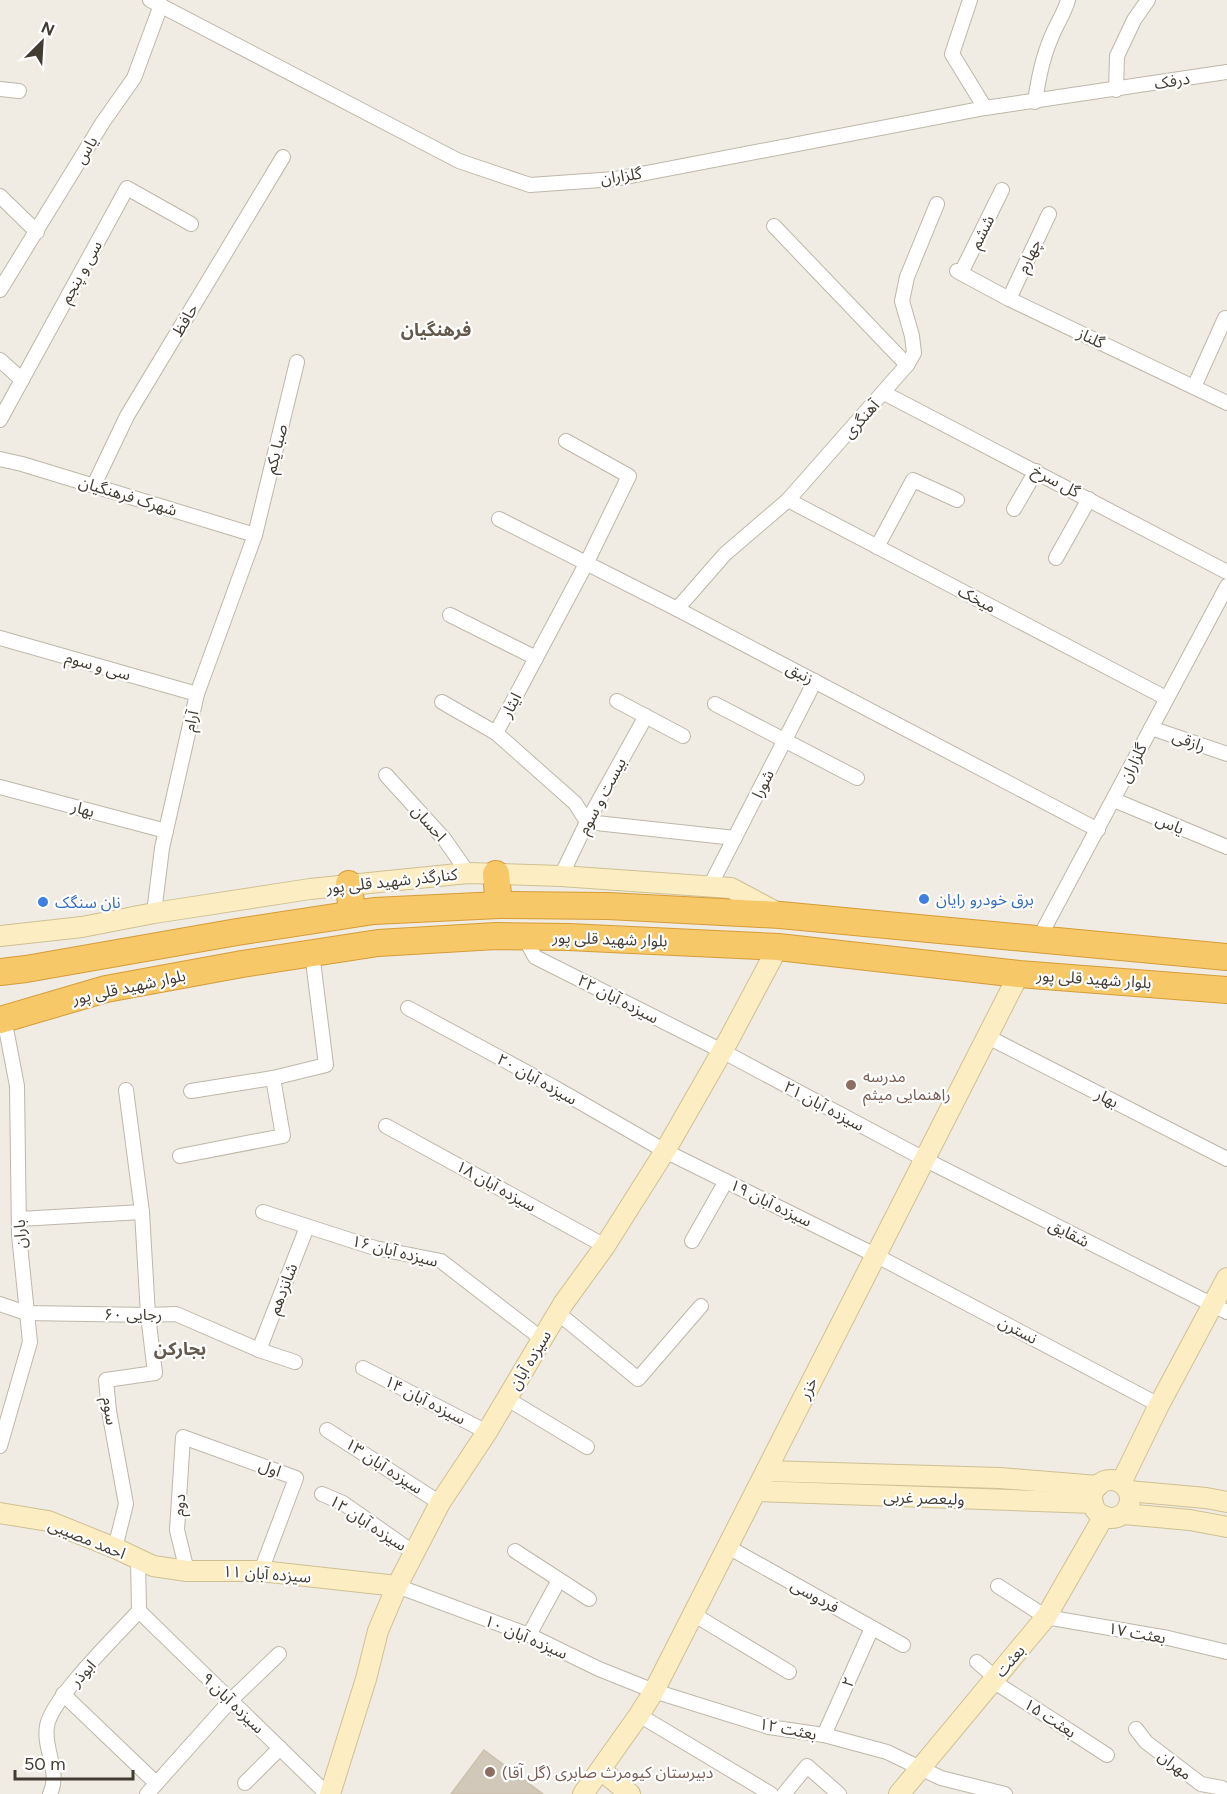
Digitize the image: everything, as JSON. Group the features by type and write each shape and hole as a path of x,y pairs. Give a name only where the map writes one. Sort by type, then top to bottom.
{"highway":[{"path":"496,874 499,904"},
{"path":"348,884 352,914"},
{"name":"بلوار شهید قلی پور","path":"0,972 79,961 352,914 499,904 608,906 780,915 1227,957"},
{"name":"بلوار شهید قلی پور","path":"1,1019 106,988 312,953 378,943 496,936 568,936 778,947 1019,974 1227,990"}],"street":[{"path":"970,0 952,54 985,108"},
{"path":"1035,102 1039,72 1051,36 1066,9 1068,0"},
{"path":"1116,90 1117,56 1134,20 1148,0"},
{"name":"گلزاران","path":"156,3 459,161 530,185 615,179 985,108 1116,90"},
{"name":"یاس","path":"0,290 103,122 134,78 156,3"},
{"name":"درفک","path":"1116,90 1227,72"},
{"path":"0,89 19,91"},
{"name":"حافظ","path":"94,485 127,416 283,157"},
{"name":"سی و پنجم","path":"0,420 127,188 191,224"},
{"name":"ششم","path":"959,272 1002,190"},
{"path":"0,196 37,232"},
{"path":"774,226 907,365 914,353 912,336 902,301 907,277 937,204"},
{"name":"چهارم","path":"1009,298 1049,214"},
{"name":"گلناز","path":"959,272 1227,403"},
{"path":"1194,387 1225,318"},
{"path":"0,360 22,380"},
{"name":"صبا یکم","path":"255,535 297,362"},
{"name":"آهنگری","path":"677,609 725,554 788,500 907,365"},
{"name":"گل سرخ","path":"884,393 1227,572"},
{"name":"ایثار","path":"566,441 629,476 586,564 496,733 575,803 587,822"},
{"name":"شهرک فرهنگیان","path":"0,459 94,485 255,535"},
{"path":"1014,509 1036,471"},
{"path":"877,547 913,480 957,501"},
{"path":"1056,558 1089,499"},
{"name":"میخک","path":"788,500 1166,698"},
{"name":"زنبق","path":"500,519 677,609 1098,830"},
{"name":"آرام","path":"154,913 162,848 197,694 255,535"},
{"name":"گلزاران","path":"1038,940 1166,698 1222,604 1227,586"},
{"path":"450,615 536,658"},
{"name":"سی و سوم","path":"0,638 197,694"},
{"name":"شورا","path":"710,886 815,681"},
{"path":"617,701 683,736"},
{"path":"442,702 496,733"},
{"path":"715,704 857,778"},
{"name":"بیست و سوم","path":"561,876 587,822 646,716"},
{"name":"رازقی","path":"1151,728 1227,754"},
{"name":"احسان","path":"386,776 445,840 468,873"},
{"name":"بهار","path":"0,787 166,831"},
{"name":"یاس","path":"1114,800 1227,847"},
{"path":"587,822 735,838"},
{"name":"کنارگذر شهید قلی پور","path":"0,936 82,927 154,913 348,884 468,873 561,876 731,888 780,915"},
{"name":"سیزده آبان ۲۲","path":"524,937 535,957 722,1051"},
{"name":"سیزده آبان","path":"329,1794 366,1678 378,1631 397,1586 440,1503 487,1432 558,1313 605,1246 665,1151 778,947"},
{"path":"191,1091 273,1078 326,1065 312,953"},
{"name":"خزر","path":"583,1794 654,1690 1019,974"},
{"name":"سیزده آبان ۲۰","path":"408,1008 552,1086 665,1151"},
{"name":"باران","path":"0,1446 6,1404 30,1342 19,1219 16,1086 1,1019"},
{"name":"بهار","path":"988,1036 1227,1159"},
{"name":"سیزده آبان ۲۱","path":"722,1051 926,1160"},
{"path":"180,1156 283,1136 273,1078"},
{"path":"126,1090 142,1212 148,1315"},
{"name":"سیزده آبان ۱۸","path":"386,1126 605,1246"},
{"name":"سیزده آبان ۱۹","path":"665,1151 877,1256"},
{"name":"شقایق","path":"926,1160 1220,1309"},
{"path":"692,1241 726,1181"},
{"path":"19,1219 142,1212"},
{"name":"سیزده آبان ۱۶","path":"263,1212 375,1248 441,1261 542,1339"},
{"name":"شانزدهم","path":"259,1350 307,1227"},
{"name":"نسترن","path":"877,1256 1159,1405"},
{"path":"1124,1514 1130,1499 1124,1487 1159,1405 1220,1309 1227,1278"},
{"name":"رجایی ۶۰","path":"0,1304 26,1313 176,1314 259,1350 295,1362"},
{"path":"558,1313 638,1379 701,1306"},
{"name":"سوم","path":"116,1548 126,1504 109,1412 106,1380 155,1373 148,1315"},
{"name":"سیزده آبان ۱۴","path":"363,1368 487,1432"},
{"path":"506,1398 587,1447"},
{"name":"سیزده آبان ۱۳","path":"327,1430 440,1503"},
{"name":"دوم","path":"183,1437 177,1530 187,1571"},
{"name":"اول","path":"183,1437 296,1478 261,1571"},
{"name":"ولیعصر غربی","path":"766,1471 1000,1478 1098,1502"},
{"path":"928,1475 928,1498"},
{"path":"1227,1502 1124,1487 1113,1480 1105,1482 1098,1502 1110,1518 1124,1514 1190,1520 1227,1527"},
{"name":"ولیعصر غربی","path":"756,1491 1098,1502"},
{"name":"سیزده آبان ۱۲","path":"322,1494 343,1503 414,1553"},
{"name":"بعثت","path":"900,1794 1046,1617 1098,1502"},
{"name":"احمد مصیبی","path":"0,1513 48,1521 116,1548 138,1560"},
{"name":"فردوسی","path":"728,1547 903,1645"},
{"path":"516,1551 589,1599"},
{"path":"138,1560 140,1611"},
{"name":"سیزده آبان ۱۱","path":"138,1560 153,1566 187,1571 261,1571 397,1586"},
{"path":"529,1635 559,1580"},
{"name":"سیزده آبان ‍۱۰","path":"397,1586 529,1635 599,1669 654,1690"},
{"path":"998,1586 1046,1617"},
{"name":"ابوذر","path":"50,1794 55,1772 48,1750 47,1725 63,1694 140,1611"},
{"name":"سیزده آبان ۹","path":"140,1611 329,1794"},
{"path":"693,1614 789,1672"},
{"name":"بعثت ۱۷","path":"1046,1617 1168,1638 1227,1652"},
{"name":"۲","path":"824,1735 872,1628"},
{"path":"63,1694 152,1789 231,1700 279,1654"},
{"name":"بعثت ۱۵","path":"977,1662 994,1680 1107,1755"},
{"name":"بعثت ۱۲","path":"654,1690 769,1727 824,1735 887,1752 941,1778 1005,1794"},
{"path":"639,1715 771,1794"},
{"name":"مهران","path":"1136,1729 1146,1742 1201,1784 1222,1792"},
{"path":"245,1782 280,1748"},
{"path":"784,1794 807,1766 839,1794"},
{"path":"601,1770 630,1794"}],"building":[{"name":"دبیرستان کیومرث صابری (گل آقا)","path":"484,1750 543,1794 451,1794"}],"place":[{"name":"برق خودرو رایان","path":"924,899"},
{"name":"نان سنگک","path":"43,902"},
{"name":"مدرسه راهنمایی میثم","path":"851,1085"},
{"name":"دبیرستان کیومرث صابری (گل آقا)","path":"490,1772"}],"district":[{"name":"فرهنگیان","path":"436,330"},
{"name":"بجارکن","path":"180,1349"}]}
